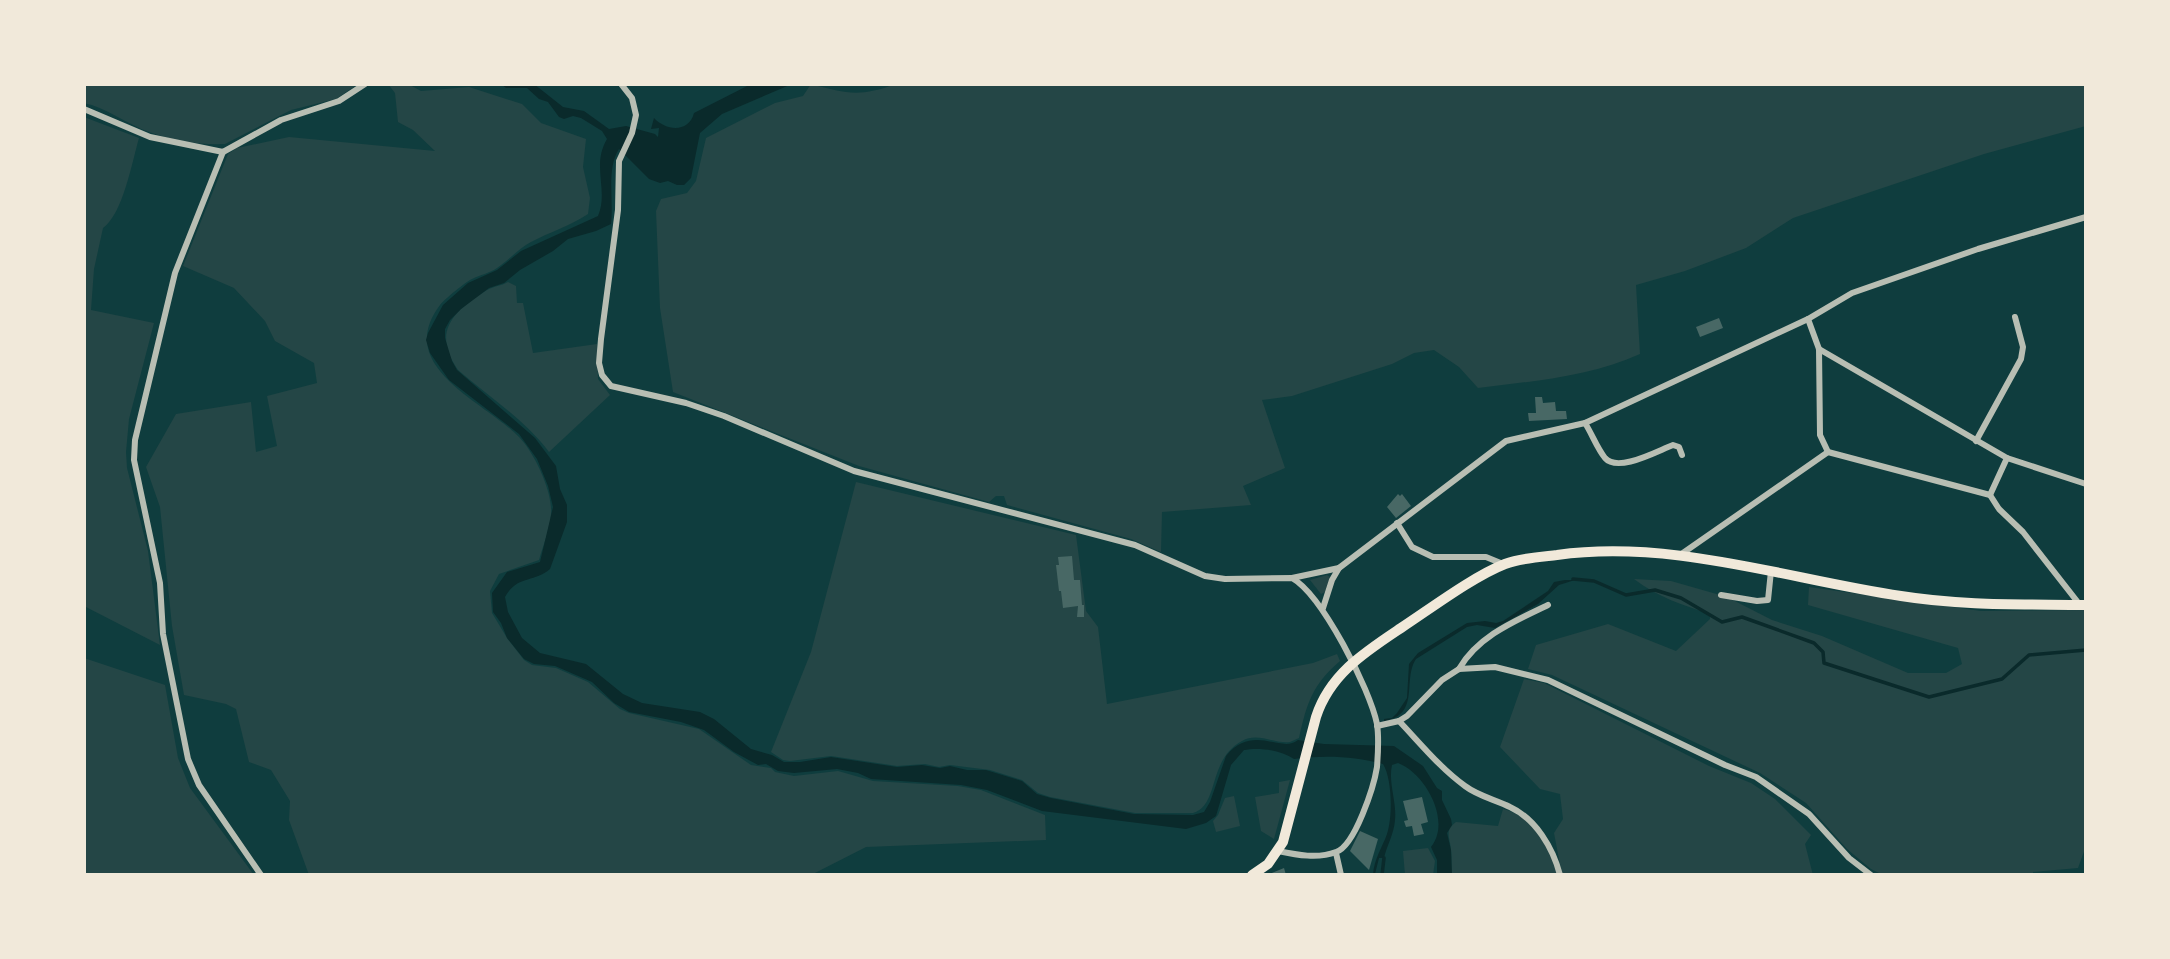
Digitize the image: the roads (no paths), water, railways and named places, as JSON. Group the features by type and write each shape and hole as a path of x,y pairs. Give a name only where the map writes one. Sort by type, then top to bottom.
{"highway":[{"path":"1252,875 1268,864 1287,832 1312,732 1328,690 1353,663 1408,624 1504,565 1532,558 1596,550 1626,550 1680,555 1920,599 1998,605 2083,605"}],"street":[{"path":"261,875 199,785 188,760 163,634 160,583 134,460 135,440 174,273 223,152 281,120 339,101 365,84"},
{"path":"621,84 632,98 636,116 632,133 619,161 618,211 599,363 611,386 686,403 724,416 854,471 1135,545 1205,576 1224,579 1292,578 1339,569"},
{"path":"84,109 150,137 223,152"},
{"path":"1323,608 1332,580 1339,569 1506,441 1586,423 1808,319 1852,293 1978,249 2086,217"},
{"path":"1976,441 2021,359 2022,338 2015,317"},
{"path":"1808,319 1819,349 1820,435 1828,452"},
{"path":"1819,349 2007,458 2086,484"},
{"path":"1586,423 1606,460 1615,465 1674,445 1679,447 1682,455"},
{"path":"1680,555 1828,452 1990,495 2083,605"},
{"path":"1990,495 2007,458"},
{"path":"1397,523 1412,547 1433,557 1486,557 1504,565"},
{"path":"1721,596 1768,600 1771,572"},
{"path":"1278,851 1296,855 1336,853 1344,848 1366,806 1377,768 1377,726 1353,663 1323,608 1311,593 1292,578"},
{"path":"1377,726 1399,721 1407,716 1442,680 1459,669 1469,653 1492,634 1548,605"},
{"path":"1459,669 1495,667 1548,680 1725,765 1756,777 1809,814 1849,858 1871,875"},
{"path":"1399,721 1467,788 1514,808 1534,824 1555,856 1560,875"},
{"path":"1336,853 1341,875"}],"waterway":[{"path":"1573,579 1594,581 1626,595 1655,590 1681,598 1722,622 1742,617 1814,643 1823,652 1824,663 1929,697 2002,679 2029,655 2086,650"},
{"path":"1382,875 1384,858"}]}
